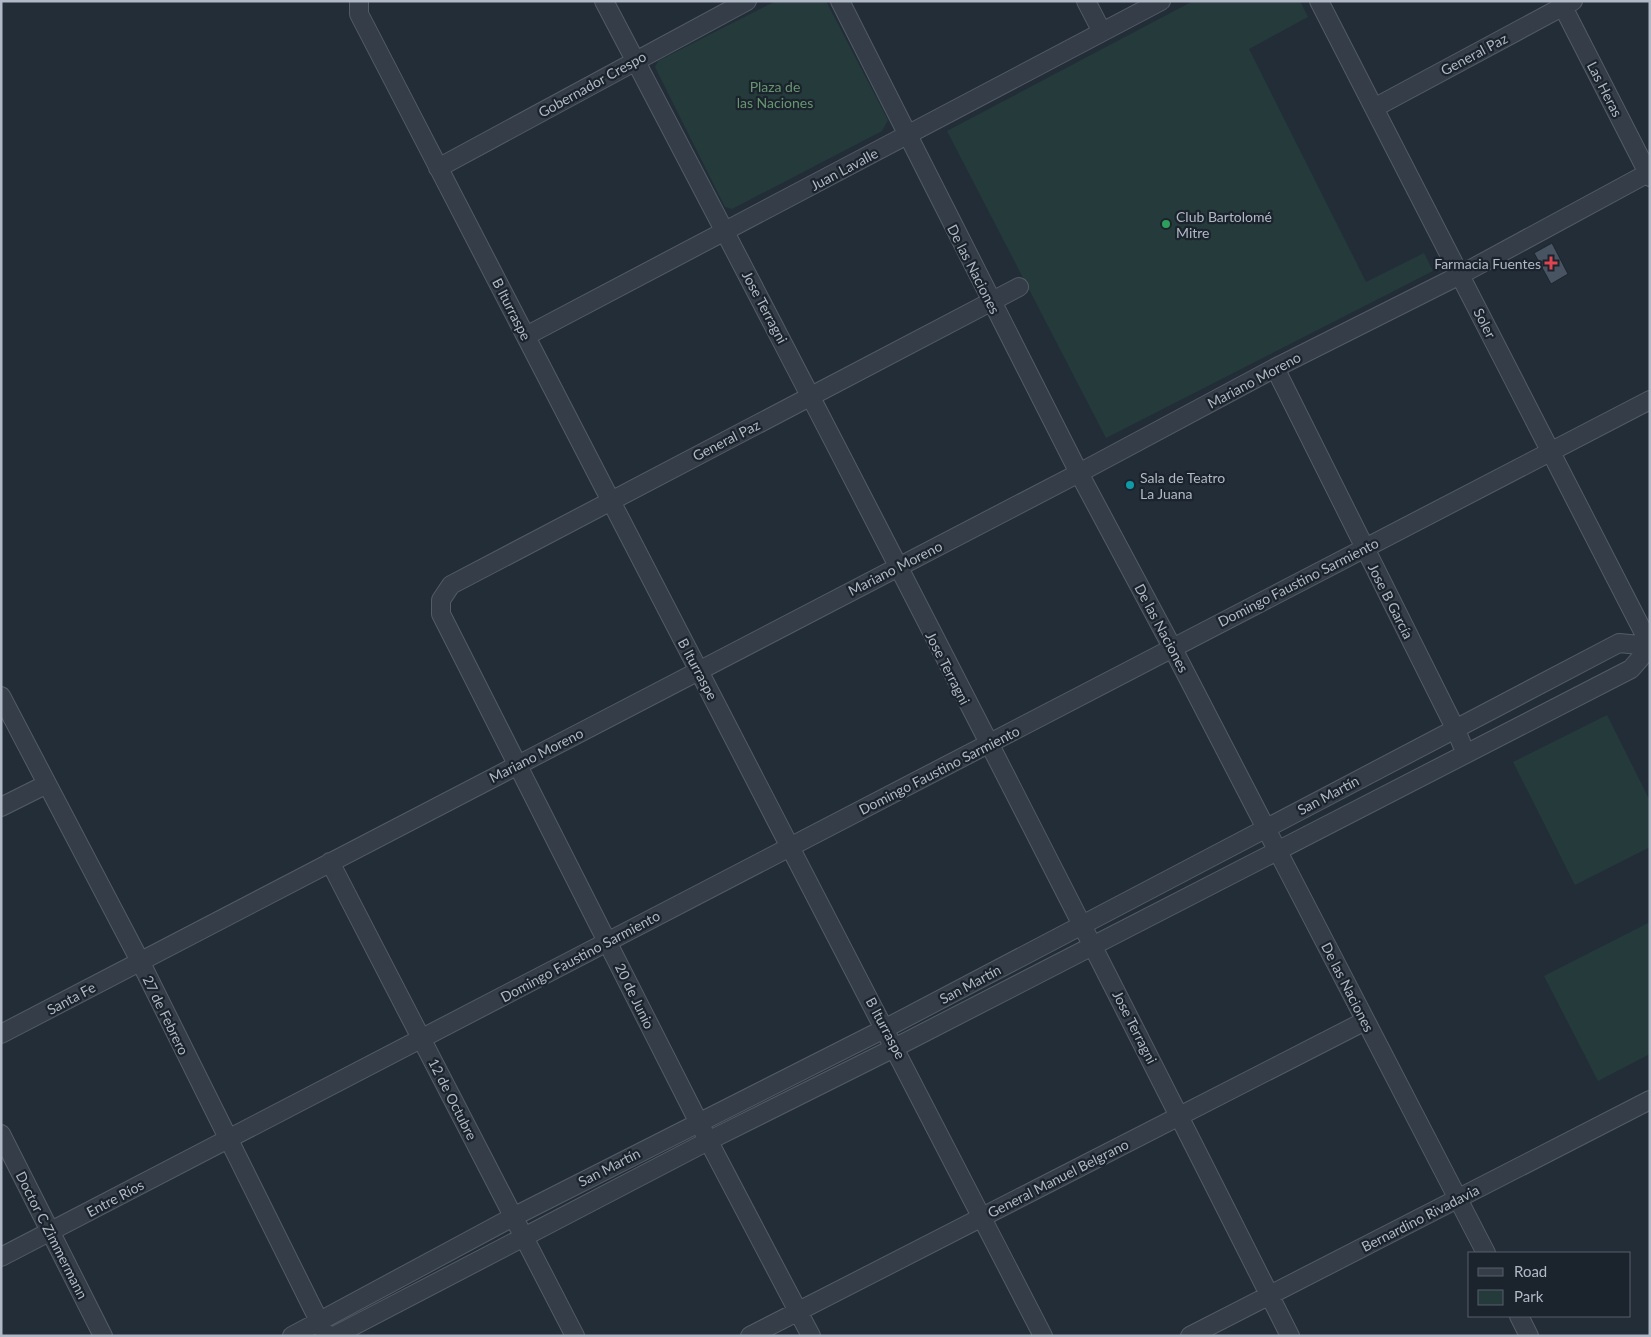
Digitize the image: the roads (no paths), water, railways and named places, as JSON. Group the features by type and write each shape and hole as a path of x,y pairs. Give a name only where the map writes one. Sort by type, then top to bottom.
{"street":[{"name":"B Iturraspe","path":"359,1 359,14 896,1047 1043,1336"},
{"name":"Jose Terragni","path":"604,1 811,396 988,745 1180,1115 1290,1336"},
{"name":"Gobernador Crespo","path":"438,168 747,1"},
{"name":"De las Naciones","path":"840,1 1079,473 1278,851 1485,1252"},
{"path":"1086,1 1102,32"},
{"name":"Juan Lavalle","path":"526,336 1161,1"},
{"name":"Soler","path":"1319,1 1552,451 1650,646"},
{"name":"General Paz","path":"1374,108 1565,3"},
{"name":"Las Heras","path":"1565,3 1649,174"},
{"name":"Mariano Moreno","path":"140,961 1079,473 1275,368 1460,275 1649,174"},
{"name":"General Paz","path":"441,600 451,585 1019,287"},
{"name":"Jose B García","path":"1275,368 1455,728 1466,754"},
{"name":"Domingo Faustino Sarmiento","path":"228,1139 1650,400"},
{"name":"20 de Junio","path":"441,600 441,614 698,1121 811,1336"},
{"name":"San Martín","path":"292,1336 323,1329 512,1217 698,1121 886,1028 1619,643 1650,646"},
{"name":"San Martín","path":"334,1336 708,1140 896,1047 1631,669 1650,646"},
{"name":"27 de Febrero","path":"1,696 140,961 323,1329"},
{"path":"1,807 47,784"},
{"name":"12 de Octubre","path":"330,862 575,1336"},
{"name":"Santa Fe","path":"1,1034 140,961"},
{"name":"General Manuel Belgrano","path":"750,1336 1365,1021"},
{"name":"Bernardino Rivadavia","path":"1190,1336 1649,1101"},
{"name":"Doctor C Zimmermann","path":"1,1134 103,1336"},
{"name":"Entre Ríos","path":"1,1257 228,1139"},
{"path":"1520,1317 1529,1336"}],"place":[{"name":"Club Bartolomé Mitre","path":"1166,224"},
{"name":"Farmacia Fuentes","path":"1551,263"},
{"name":"Sala de Teatro La Juana","path":"1130,485"}],"park label":[{"name":"Plaza de las Naciones","path":"775,94"}]}
